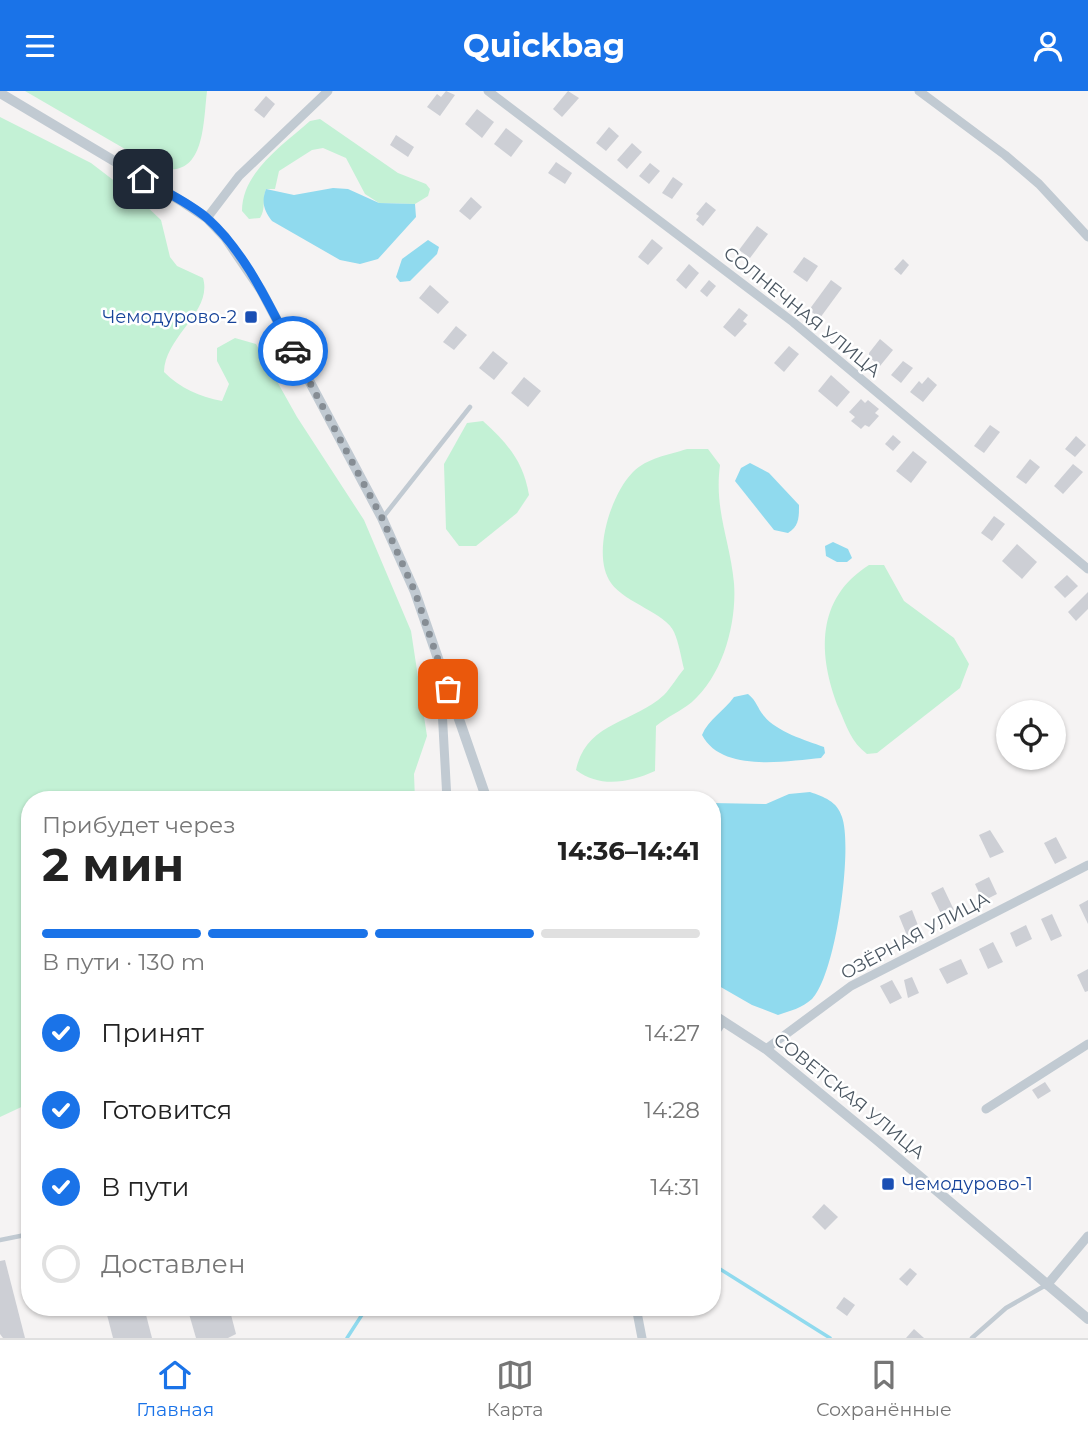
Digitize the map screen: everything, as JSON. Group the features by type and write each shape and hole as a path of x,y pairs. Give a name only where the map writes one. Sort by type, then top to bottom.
{"street":[{"path":"208,218 239,176 328,91"},
{"name":"СОЛНЕЧНАЯ УЛИЦА","path":"488,91 793,322 1088,569"},
{"path":"919,91 1039,184 1088,237"},
{"path":"0,93 208,218 225,237 261,290 382,518 415,592 484,791"},
{"path":"439,663 446,791"},
{"name":"ОЗЁРНАЯ УЛИЦА","path":"766,1049 851,986 1088,865"},
{"name":"СОВЕТСКАЯ УЛИЦА","path":"723,1021 766,1049 1088,1319"},
{"path":"986,1109 1088,1044"},
{"path":"1047,1285 1088,1237"},
{"path":"638,1316 642,1338"}],"lane":[{"path":"382,518 470,407"},
{"path":"0,1240 21,1236"},
{"path":"972,1338 1006,1308 1047,1285"}],"green space":[{"path":"25,91 207,91 202,134 193,159 184,166 172,169 156,167"},
{"path":"0,117 91,163 142,202 161,220 170,257 177,266 203,278 201,302 166,359 164,372 170,378 191,391 222,401 229,384 217,361 217,348 235,338 256,344 297,417 364,520 411,631 427,736 414,774 415,791 21,791 21,1107 0,1117"},
{"path":"320,119 398,173 426,184 430,189 428,196 415,204 379,203 365,194 346,158 323,148 312,150 279,171 275,189 266,189 260,218 249,219 242,211 244,197 256,172 310,121"},
{"path":"483,421 513,454 523,472 529,495 517,513 476,546 459,546 446,529 444,464 467,423"},
{"path":"687,449 708,449 720,465 719,496 734,583 733,615 726,647 703,691 688,705 656,726 655,771 624,781 595,779 576,770 581,754 589,742 612,725 651,705 664,695 684,669 670,625 617,590 611,583 605,571 603,557 606,525 617,495 633,472 651,460"},
{"path":"869,565 884,565 904,601 954,638 969,664 960,688 877,753 867,754 853,739 839,709 827,669 825,649 830,612 839,594 851,579"}],"water":[{"path":"333,188 348,189 379,203 415,204 416,217 378,259 360,264 340,260 272,221 264,206 266,189 294,195"},
{"path":"428,240 439,247 437,254 410,281 400,282 396,277 402,259"},
{"path":"750,463 769,473 799,505 798,521 788,533 774,530 735,481 741,468"},
{"path":"833,542 848,549 852,558 847,562 837,562 826,556 825,546"},
{"path":"748,694 776,727 824,747 825,753 821,758 756,762 724,755 711,747 702,735 705,730 734,697"},
{"path":"810,792 833,803 840,812 845,833 844,882 835,939 821,986 808,1002 778,1015 752,1005 721,987 721,803 766,804 789,794"}],"building":[{"path":"446,91 455,95 440,116 427,107 437,94 441,97"},
{"path":"568,91 579,98 562,117 553,109"},
{"path":"266,96 275,104 264,118 254,110"},
{"path":"477,109 494,122 482,138 465,124"},
{"path":"609,127 619,136 606,151 596,143"},
{"path":"506,128 523,141 511,157 494,144"},
{"path":"396,135 414,147 408,157 390,145"},
{"path":"632,143 642,152 627,169 617,160"},
{"path":"556,162 572,173 565,184 548,173"},
{"path":"650,163 660,171 649,184 639,176"},
{"path":"673,177 683,184 672,199 662,193"},
{"path":"471,197 482,207 470,220 459,211"},
{"path":"706,202 716,210 703,226 696,220 699,216 696,214"},
{"path":"757,226 768,234 750,258 739,250"},
{"path":"652,239 663,248 648,265 638,257"},
{"path":"804,257 818,266 807,282 793,272"},
{"path":"903,259 909,265 901,275 894,269"},
{"path":"689,264 699,273 686,289 676,280"},
{"path":"709,280 716,286 707,297 700,291"},
{"path":"831,280 842,288 820,318 809,310"},
{"path":"430,285 449,302 438,314 419,298"},
{"path":"739,308 748,315 743,321 747,324 735,337 723,327"},
{"path":"456,326 467,335 454,350 443,342"},
{"path":"880,339 893,350 880,366 869,357 869,353"},
{"path":"789,346 799,354 784,372 774,363"},
{"path":"493,351 508,363 494,380 479,368"},
{"path":"903,361 913,368 901,383 891,375"},
{"path":"831,375 850,392 837,407 818,391"},
{"path":"524,377 541,391 528,407 511,393"},
{"path":"928,377 937,385 923,402 910,392 919,381 922,384"},
{"path":"861,399 865,403 868,400 879,409 875,413 879,416 869,427 865,425 861,429 851,421 855,417 849,412"},
{"path":"990,425 1000,432 984,453 974,446"},
{"path":"893,435 901,442 893,451 885,444"},
{"path":"1076,436 1086,445 1075,457 1065,449"},
{"path":"913,451 927,462 911,483 896,471"},
{"path":"1030,459 1040,467 1026,484 1016,477"},
{"path":"1073,464 1083,472 1063,494 1054,486"},
{"path":"994,516 1005,524 992,541 981,533"},
{"path":"1017,544 1037,562 1022,579 1002,561"},
{"path":"1067,575 1078,586 1065,598 1054,587"},
{"path":"1088,592 1088,609 1076,621 1068,612"},
{"path":"990,830 1004,852 990,858 979,835"},
{"path":"1056,837 1067,858 1055,864 1044,843"},
{"path":"989,877 997,894 983,901 975,884"},
{"path":"943,887 954,910 950,912 951,916 944,920 931,893"},
{"path":"1088,900 1088,924 1079,905"},
{"path":"912,910 921,933 908,938 899,916"},
{"path":"1052,914 1062,936 1051,941 1041,919"},
{"path":"1026,925 1032,939 1016,947 1010,933"},
{"path":"993,942 1003,962 988,969 979,949"},
{"path":"961,959 968,974 947,984 939,969"},
{"path":"1088,969 1088,991 1085,992 1077,975"},
{"path":"912,977 919,993 908,998 904,980"},
{"path":"892,980 902,998 890,1004 880,986"},
{"path":"1045,1082 1051,1091 1038,1099 1032,1090"},
{"path":"824,1204 838,1217 825,1230 812,1217"},
{"path":"5,1260 25,1338 3,1338 0,1334 0,1261"},
{"path":"910,1268 917,1274 907,1286 899,1279"},
{"path":"844,1297 855,1305 847,1316 836,1308"},
{"path":"107,1316 146,1316 152,1338 113,1338"},
{"path":"190,1316 231,1316 236,1334 228,1338 196,1338"},
{"path":"914,1329 924,1338 906,1338"}],"waterway":[{"path":"721,1270 830,1338"},
{"path":"347,1338 361,1316"}],"way so far":[{"path":"293,351 382,518 415,592 448,689"}],"place":[{"name":"Чемодурово-2","path":"251,317"},
{"name":"Чемодурово-1","path":"888,1184"}],"route":[{"path":"143,179 208,218 225,237 261,290 293,351"}]}
